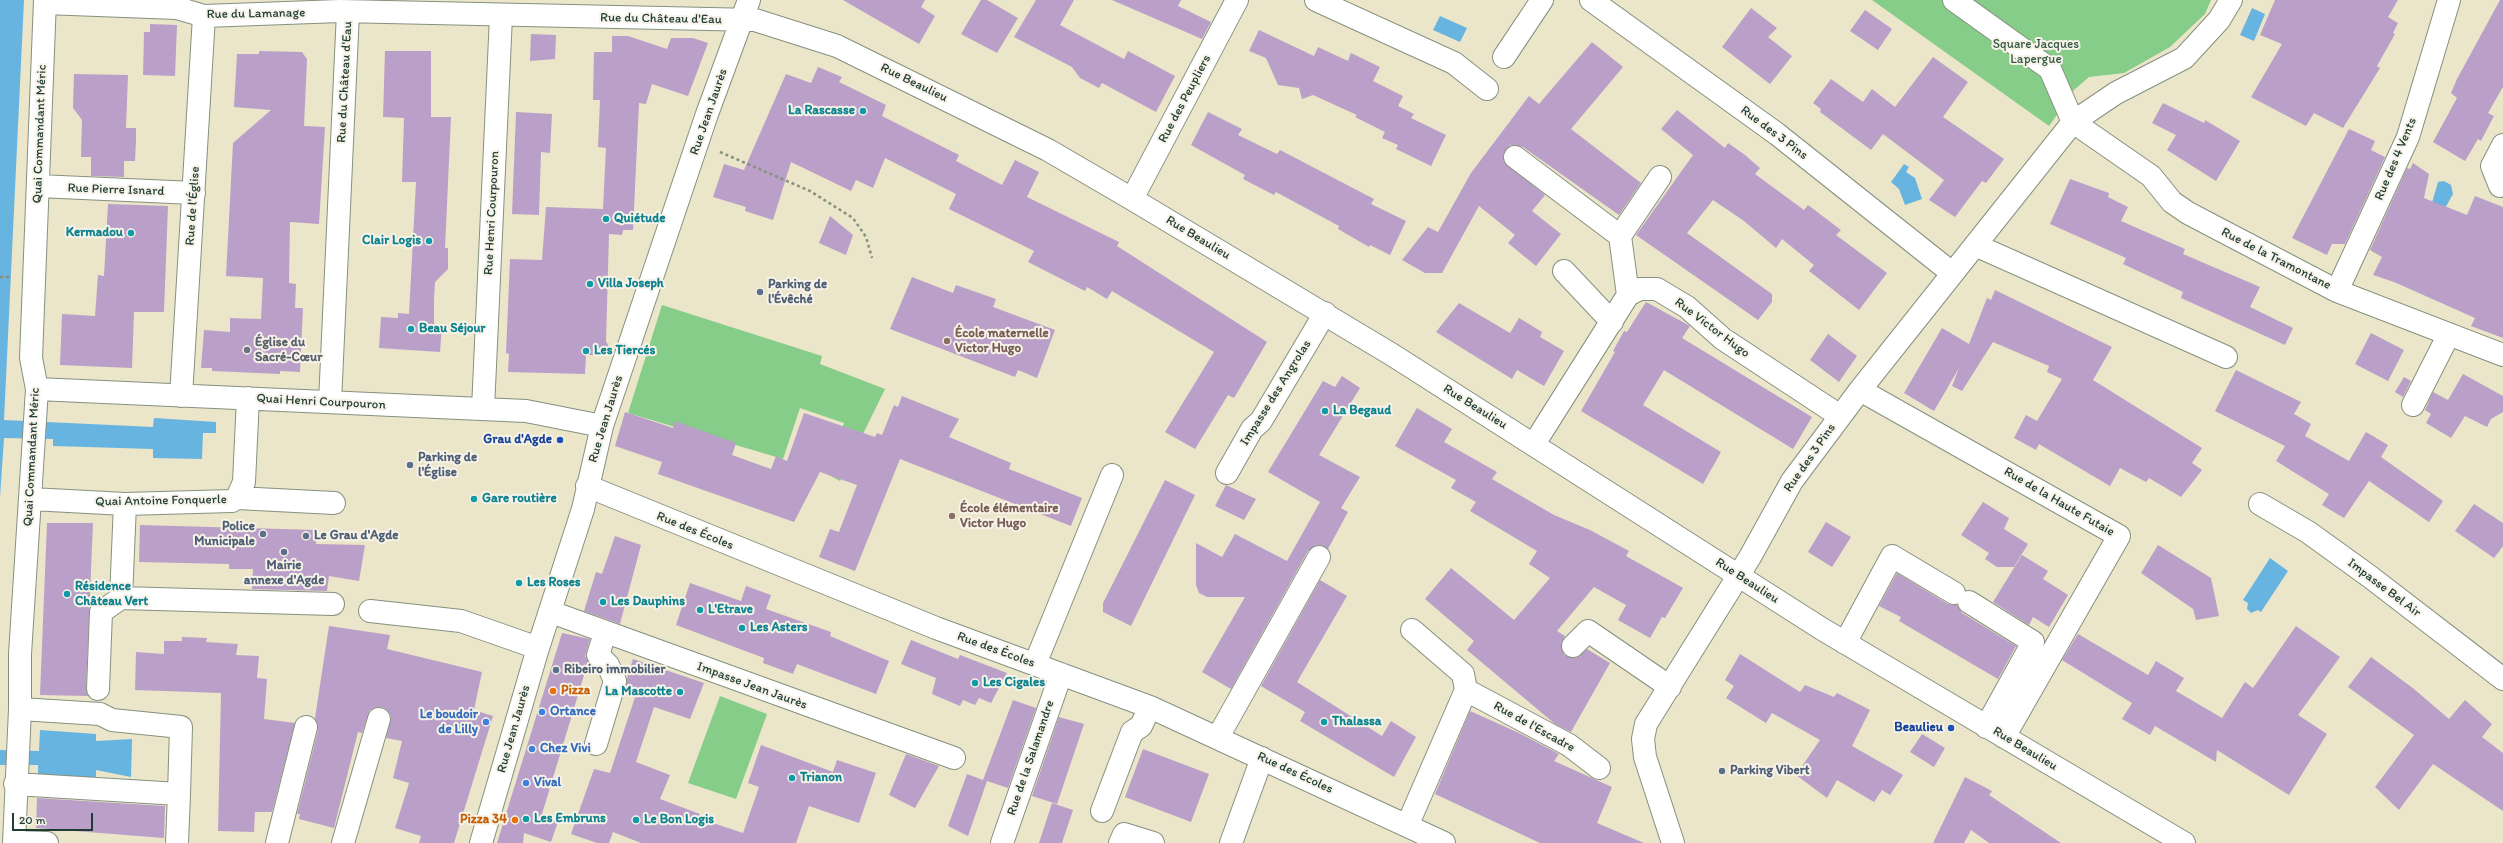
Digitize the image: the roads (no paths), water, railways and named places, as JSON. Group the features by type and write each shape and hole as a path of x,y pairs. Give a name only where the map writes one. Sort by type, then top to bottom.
{"street":[{"name":"Rue Jean Jaurès","path":"481,843 538,648 551,612 583,509 587,486 602,426 697,143 749,0"},
{"name":"Rue des Peupliers","path":"1132,199 1237,0"},
{"path":"1316,0 1454,63 1487,89"},
{"path":"1504,57 1542,0"},
{"name":"Rue des 3 Pins","path":"1591,0 1777,134 1952,273"},
{"path":"1954,0 2050,69 2073,122"},
{"name":"Rue des 3 Pins","path":"1673,843 1645,757 1643,739 1646,724 1670,688 1738,576 1792,481 1860,390 2073,122 2116,93 2184,58 2219,20 2231,0"},
{"name":"Rue des 4 Vents","path":"2337,291 2408,137 2449,0"},
{"name":"Rue du Lamanage","path":"45,2 177,8 204,16 342,8"},
{"name":"Quai Commandant Méric","path":"14,842 20,709 20,654 35,443 37,389 31,358 45,2"},
{"name":"Rue du Château d'Eau","path":"330,402 342,8 501,16 741,21"},
{"name":"Rue de l'Église","path":"181,396 204,16"},
{"name":"Rue Henri Courpouron","path":"483,409 501,16"},
{"name":"Rue Beaulieu","path":"741,21 755,20 854,53 1048,150 1325,313 1534,444 1738,576 1845,643 2184,843"},
{"name":"Rue de la Tramontane","path":"2073,122 2151,176 2172,202 2188,213 2337,291 2503,355"},
{"path":"2500,186 2492,166 2503,146"},
{"path":"1515,157 1620,236"},
{"path":"1534,444 1628,295 1620,236 1660,177"},
{"name":"Rue Pierre Isnard","path":"38,186 194,193"},
{"path":"1975,245 2226,357"},
{"path":"1564,271 1612,322"},
{"name":"Rue Victor Hugo","path":"1628,295 1640,288 1657,289 1687,307 1723,339 1840,416"},
{"name":"Impasse des Angrolas","path":"1227,473 1252,429 1261,421 1325,313"},
{"path":"2413,406 2449,334"},
{"name":"Quai Henri Courpouron","path":"37,389 526,411 602,426"},
{"name":"Rue de la Haute Futaie","path":"1860,390 2119,536 1995,732"},
{"name":"Quai Antoine Fonquerle","path":"31,500 125,504 225,503 237,498 244,482 248,398"},
{"path":"1035,664 1112,475"},
{"name":"Rue des Écoles","path":"587,486 863,599 1150,707 1218,737 1444,843"},
{"path":"237,498 334,503"},
{"path":"121,598 125,504"},
{"name":"Impasse Bel Air","path":"2260,504 2308,532 2369,576 2503,679"},
{"path":"1845,643 1892,556 2033,642 1995,732"},
{"path":"1218,737 1319,558"},
{"path":"98,689 101,612 121,598 333,604"},
{"path":"370,611 461,621 538,648"},
{"name":"Impasse Jean Jaurès","path":"551,612 605,633 954,758"},
{"path":"1407,826 1466,690 1463,674 1412,630"},
{"path":"1573,646 1588,631 1670,688"},
{"path":"596,744 615,681 608,665 598,655 605,633"},
{"name":"Rue de la Salamandre","path":"1002,843 1061,674"},
{"name":"Rue de l'Escadre","path":"1466,690 1570,745 1599,768"},
{"path":"1102,811 1132,732 1141,726 1150,707"},
{"path":"20,709 100,714 112,720 181,727 176,843"},
{"path":"343,843 379,719"},
{"path":"277,843 306,728"},
{"path":"1231,843 1262,758"},
{"path":"16,778 179,794"},
{"path":"1120,843 1124,834 1153,843"},
{"path":"14,842 47,843"}],"water":[{"path":"0,0 24,0 4,420 153,427 154,418 216,422 216,433 203,433 202,459 153,458 153,449 53,446 53,439 4,438 0,497"},
{"path":"2252,8 2265,14 2254,41 2240,35"},
{"path":"1440,16 1467,28 1460,42 1433,30"},
{"path":"1904,164 1909,167 1906,172 1915,178 1922,199 1905,205 1899,189 1891,182"},
{"path":"2444,181 2451,185 2453,194 2443,212 2429,213 2438,182"},
{"path":"2270,558 2288,571 2261,612 2258,610 2251,613 2247,609 2248,603 2243,600"},
{"path":"40,730 96,734 96,741 132,739 131,777 96,770 96,781 38,777 38,765 0,765 0,750 39,751"}],"place":[{"name":"La Rascasse","path":"863,111"},
{"name":"Quiétude","path":"606,219"},
{"name":"Kermadou","path":"131,233"},
{"name":"Clair Logis","path":"429,241"},
{"name":"Villa Joseph","path":"590,284"},
{"name":"Parking de l'Évêché","path":"760,292"},
{"name":"Beau Séjour","path":"411,329"},
{"name":"École maternelle Victor Hugo","path":"947,341"},
{"name":"Église du Sacré-Cœur","path":"247,350"},
{"name":"Les Tiercés","path":"586,351"},
{"name":"La Begaud","path":"1325,411"},
{"name":"Grau d'Agde","path":"560,440"},
{"name":"Parking de l'Église","path":"410,465"},
{"name":"Gare routière","path":"474,499"},
{"name":"École élémentaire Victor Hugo","path":"952,516"},
{"name":"Police Municipale","path":"263,534"},
{"name":"Le Grau d'Agde","path":"306,536"},
{"name":"Mairie annexe d'Agde","path":"284,552"},
{"name":"Les Roses","path":"519,583"},
{"name":"Résidence Château Vert","path":"67,594"},
{"name":"Les Dauphins","path":"603,602"},
{"name":"L'Etrave","path":"700,610"},
{"name":"Les Asters","path":"742,628"},
{"name":"Ribeiro immobilier","path":"556,670"},
{"name":"Les Cigales","path":"975,683"},
{"name":"Pizza","path":"553,691"},
{"name":"La Mascotte","path":"680,692"},
{"name":"Ortance","path":"542,712"},
{"name":"Le boudoir de Lilly","path":"486,722"},
{"name":"Thalassa","path":"1324,722"},
{"name":"Beaulieu","path":"1951,728"},
{"name":"Chez Vivi","path":"532,749"},
{"name":"Parking Vibert","path":"1722,771"},
{"name":"Trianon","path":"792,778"},
{"name":"Vival","path":"526,783"},
{"name":"Les Embruns","path":"526,819"},
{"name":"Pizza 34","path":"515,820"},
{"name":"Le Bon Logis","path":"636,820"}],"park label":[{"name":"Square Jacques Lapergue","path":"2036,52"}]}
